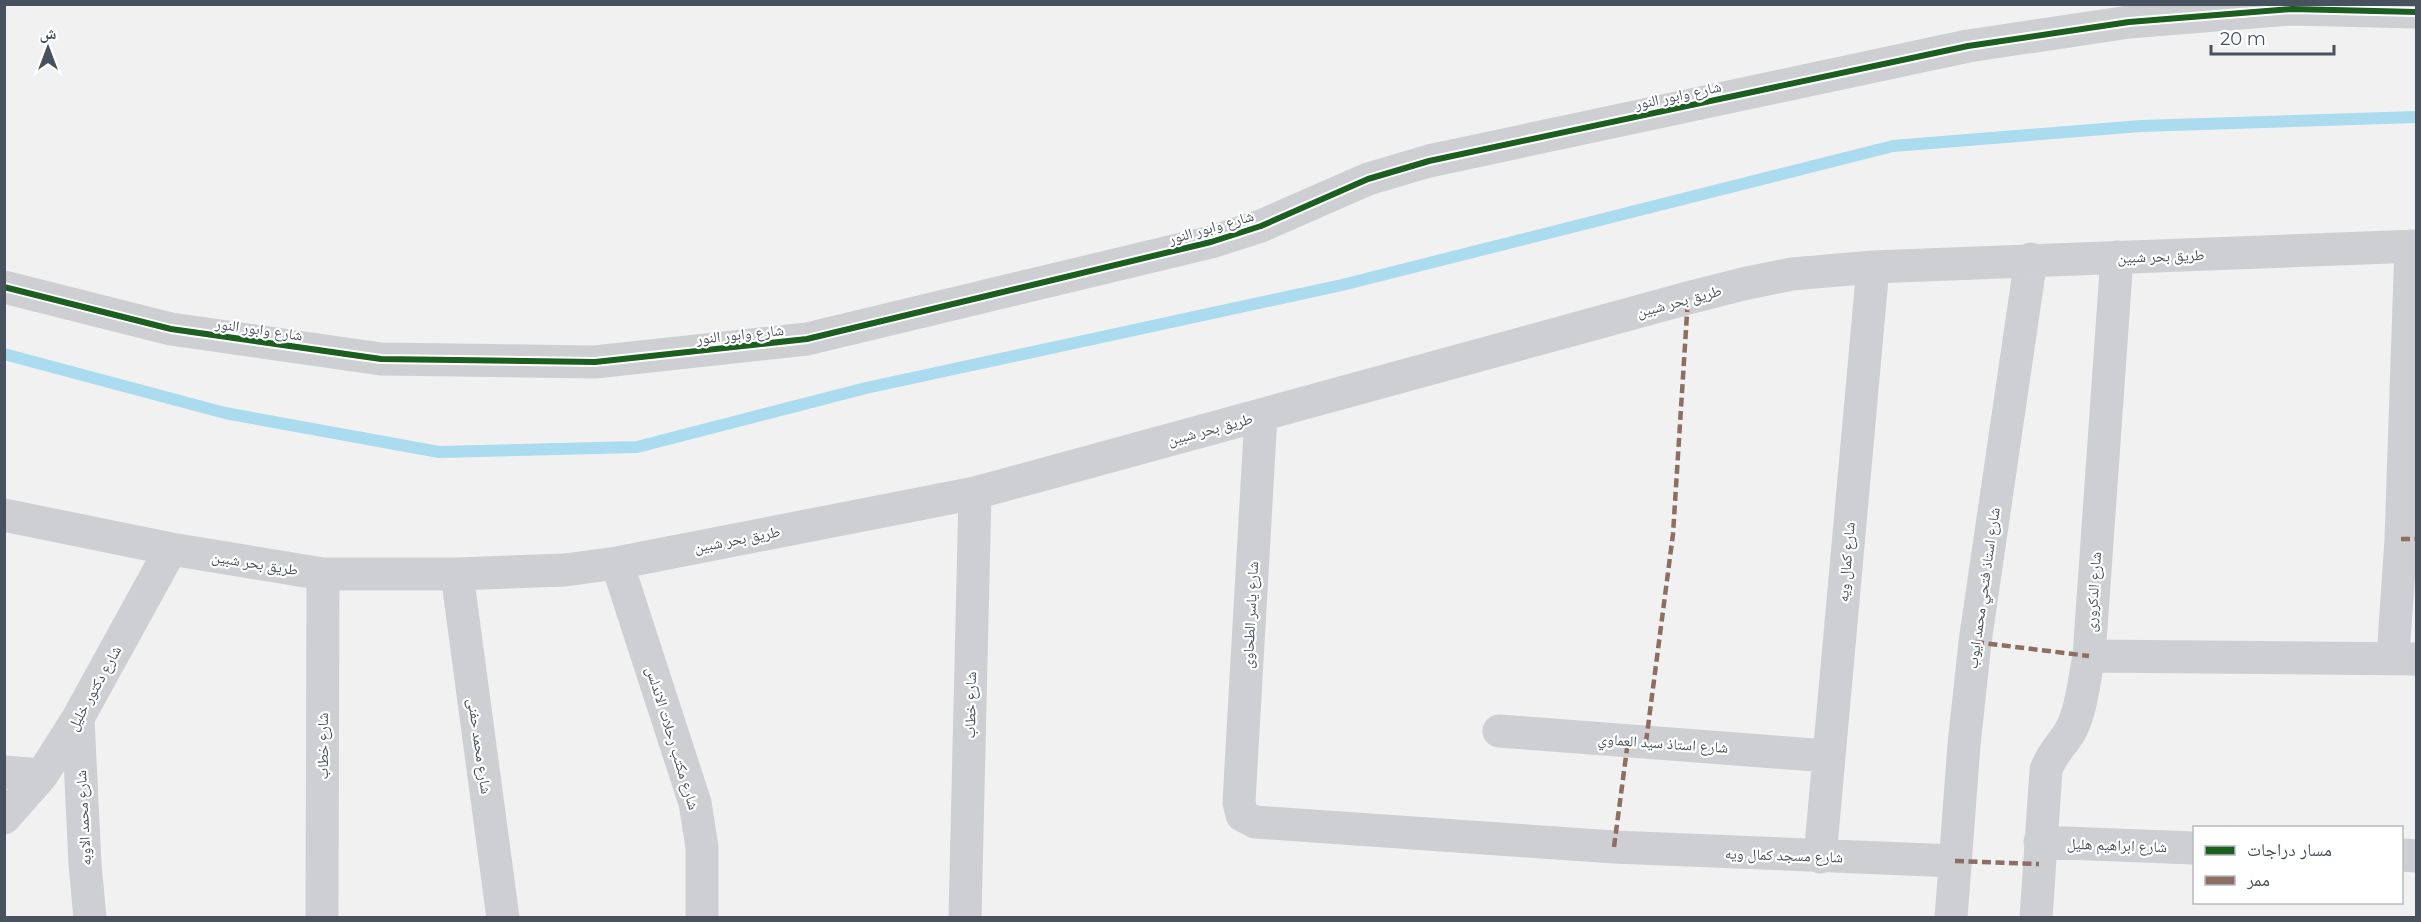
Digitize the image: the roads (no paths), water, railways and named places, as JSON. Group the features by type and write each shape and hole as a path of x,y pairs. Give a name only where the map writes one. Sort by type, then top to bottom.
{"street":[{"name":"شارع وابور النور","path":"4,287 171,329 381,358 595,362 807,339 1211,242 1261,226 1368,179 1430,161 1968,45 2129,22 2292,9 2416,12"},
{"name":"طريق بحر شبين","path":"4,515 171,549 322,574 457,574 565,570 616,563 975,493 1743,284 1792,274 1873,267 2031,259 2414,246"},
{"path":"2089,656 2410,662 2401,539 2414,246"},
{"name":"شارع الدكرورى","path":"2036,918 2046,770 2049,761 2071,729 2077,715 2089,656 2117,257"},
{"name":"شارع استاذ فتحي محمد ايوب","path":"1951,918 1964,745 1975,642 2031,259"},
{"name":"شارع كمال ويه","path":"1820,857 1873,267"},
{"name":"شارع ياسر الطحاوى","path":"1242,815 1239,802 1261,415"},
{"name":"شارع خطاب","path":"965,918 975,493"},
{"name":"شارع دكتور خليل","path":"4,818 42,775 78,718 171,549"},
{"name":"شارع مكتب رحلات الاندلس","path":"616,563 695,803 702,847 702,918"},
{"name":"شارع خطاب","path":"322,574 322,918"},
{"name":"شارع محمد حفنى","path":"457,574 503,918"},
{"name":"شارع محمد الاوبه","path":"78,718 90,918"},
{"name":"شارع استاذ سيد العماوي","path":"1499,731 1828,756"},
{"path":"4,772 42,775"},
{"name":"شارع مسجد كمال ويه","path":"1242,815 1255,822 1614,847 1955,861"},
{"name":"شارع ابراهيم هليل","path":"2040,842 2193,848"}],"waterway":[{"path":"4,354 225,413 439,452 637,447 866,388 1342,285 1893,146 2141,126 2416,117"}]}
